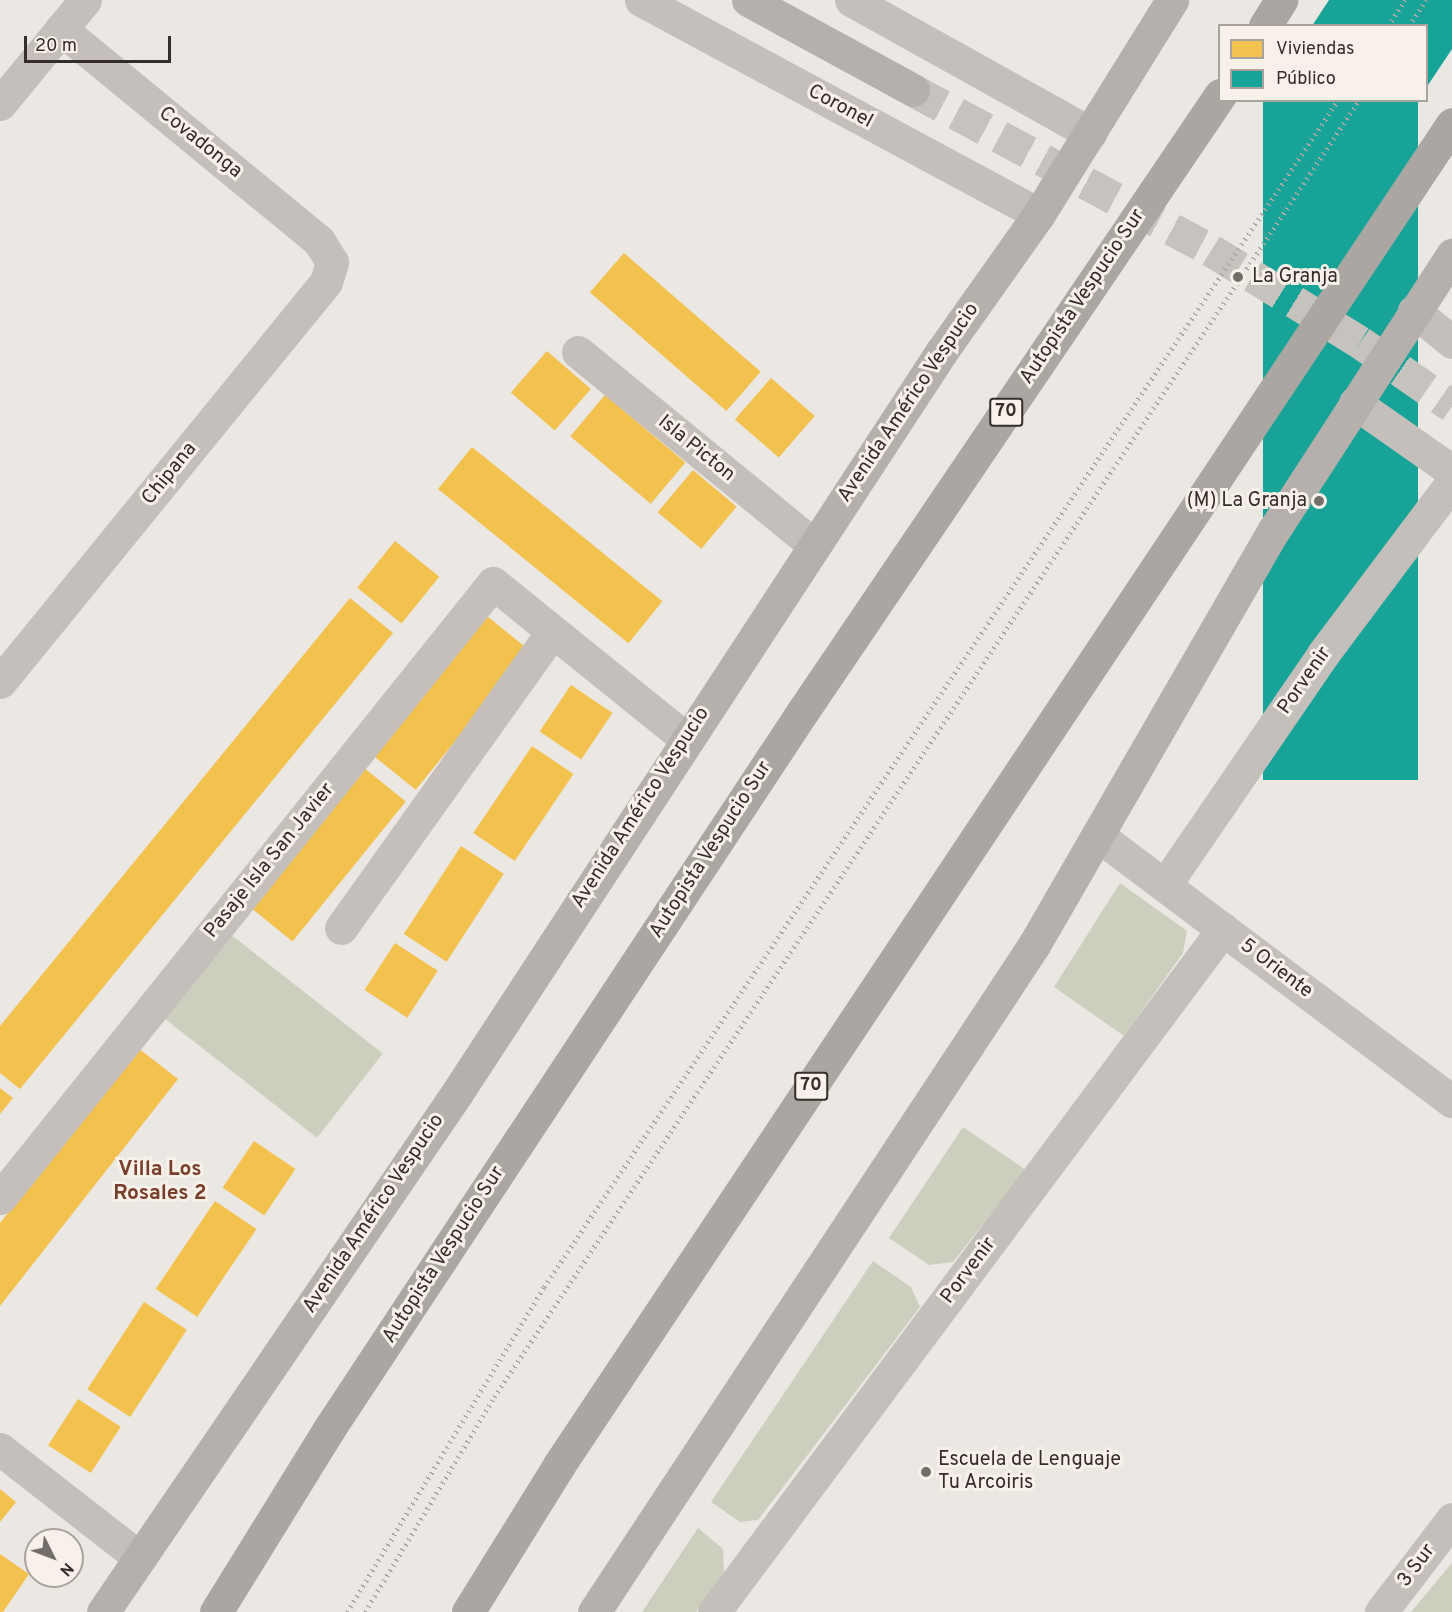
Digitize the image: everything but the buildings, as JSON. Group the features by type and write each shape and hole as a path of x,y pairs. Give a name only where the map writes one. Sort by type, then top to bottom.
{"highway":[{"path":"1266,24 1281,0"},
{"name":"Autopista Vespucio Sur","path":"216,1612 329,1429 796,721 1218,98"},
{"name":"70","path":"468,1612 566,1455 1452,124"}],"main road":[{"path":"748,0 913,90"},
{"name":"Avenida Américo Vespucio","path":"103,1612 457,1093 814,545 1039,214 1172,0"},
{"path":"594,1612 1100,837 1274,530 1452,255"}],"street":[{"path":"0,104 85,0"},
{"name":"Coronel","path":"641,0 1039,214"},
{"path":"852,0 1090,133"},
{"name":"Covadonga","path":"61,29 320,241 332,261"},
{"name":"Chipana","path":"0,682 326,282 332,261"},
{"path":"1414,311 1452,342"},
{"name":"Isla Picton","path":"578,352 814,545"},
{"path":"1355,404 1452,471"},
{"name":"Porvenir","path":"1165,885 1323,654 1452,482"},
{"name":"Pasaje Isla San Javier","path":"0,1198 493,583 551,634 686,739"},
{"path":"341,928 551,634"},
{"name":"5 Oriente","path":"1100,837 1452,1101"},
{"name":"Porvenir","path":"714,1612 1223,929"},
{"path":"0,1449 140,1558"},
{"name":"3 Sur","path":"1381,1612 1452,1519"}],"green space":[{"path":"1373,473 1417,516 1343,616 1297,595"},
{"path":"1120,883 1187,931 1183,953 1124,1036 1054,987"},
{"path":"230,934 383,1053 317,1138 164,1018"},
{"path":"963,1127 1026,1170 953,1262 929,1265 889,1238"},
{"path":"873,1261 911,1287 920,1307 758,1520 740,1522 711,1502"},
{"path":"698,1528 723,1549 724,1572 696,1612 642,1612"},
{"path":"1452,1563 1452,1612 1411,1612"}],"tunnel":[{"path":"913,90 1211,250 1360,342 1452,406"}],"railway":[{"path":"1389,24 1405,0"},
{"path":"1410,24 1426,0"},
{"path":"347,1612 544,1287 1337,102"},
{"path":"365,1612 494,1397 1358,102"}],"place":[{"name":"La Granja","path":"1238,277"},
{"name":"(M) La Granja","path":"1319,501"},
{"name":"Escuela de Lenguaje Tu Arcoiris","path":"926,1472"}],"district":[{"name":"Villa Los Rosales 2","path":"160,1182"}]}
